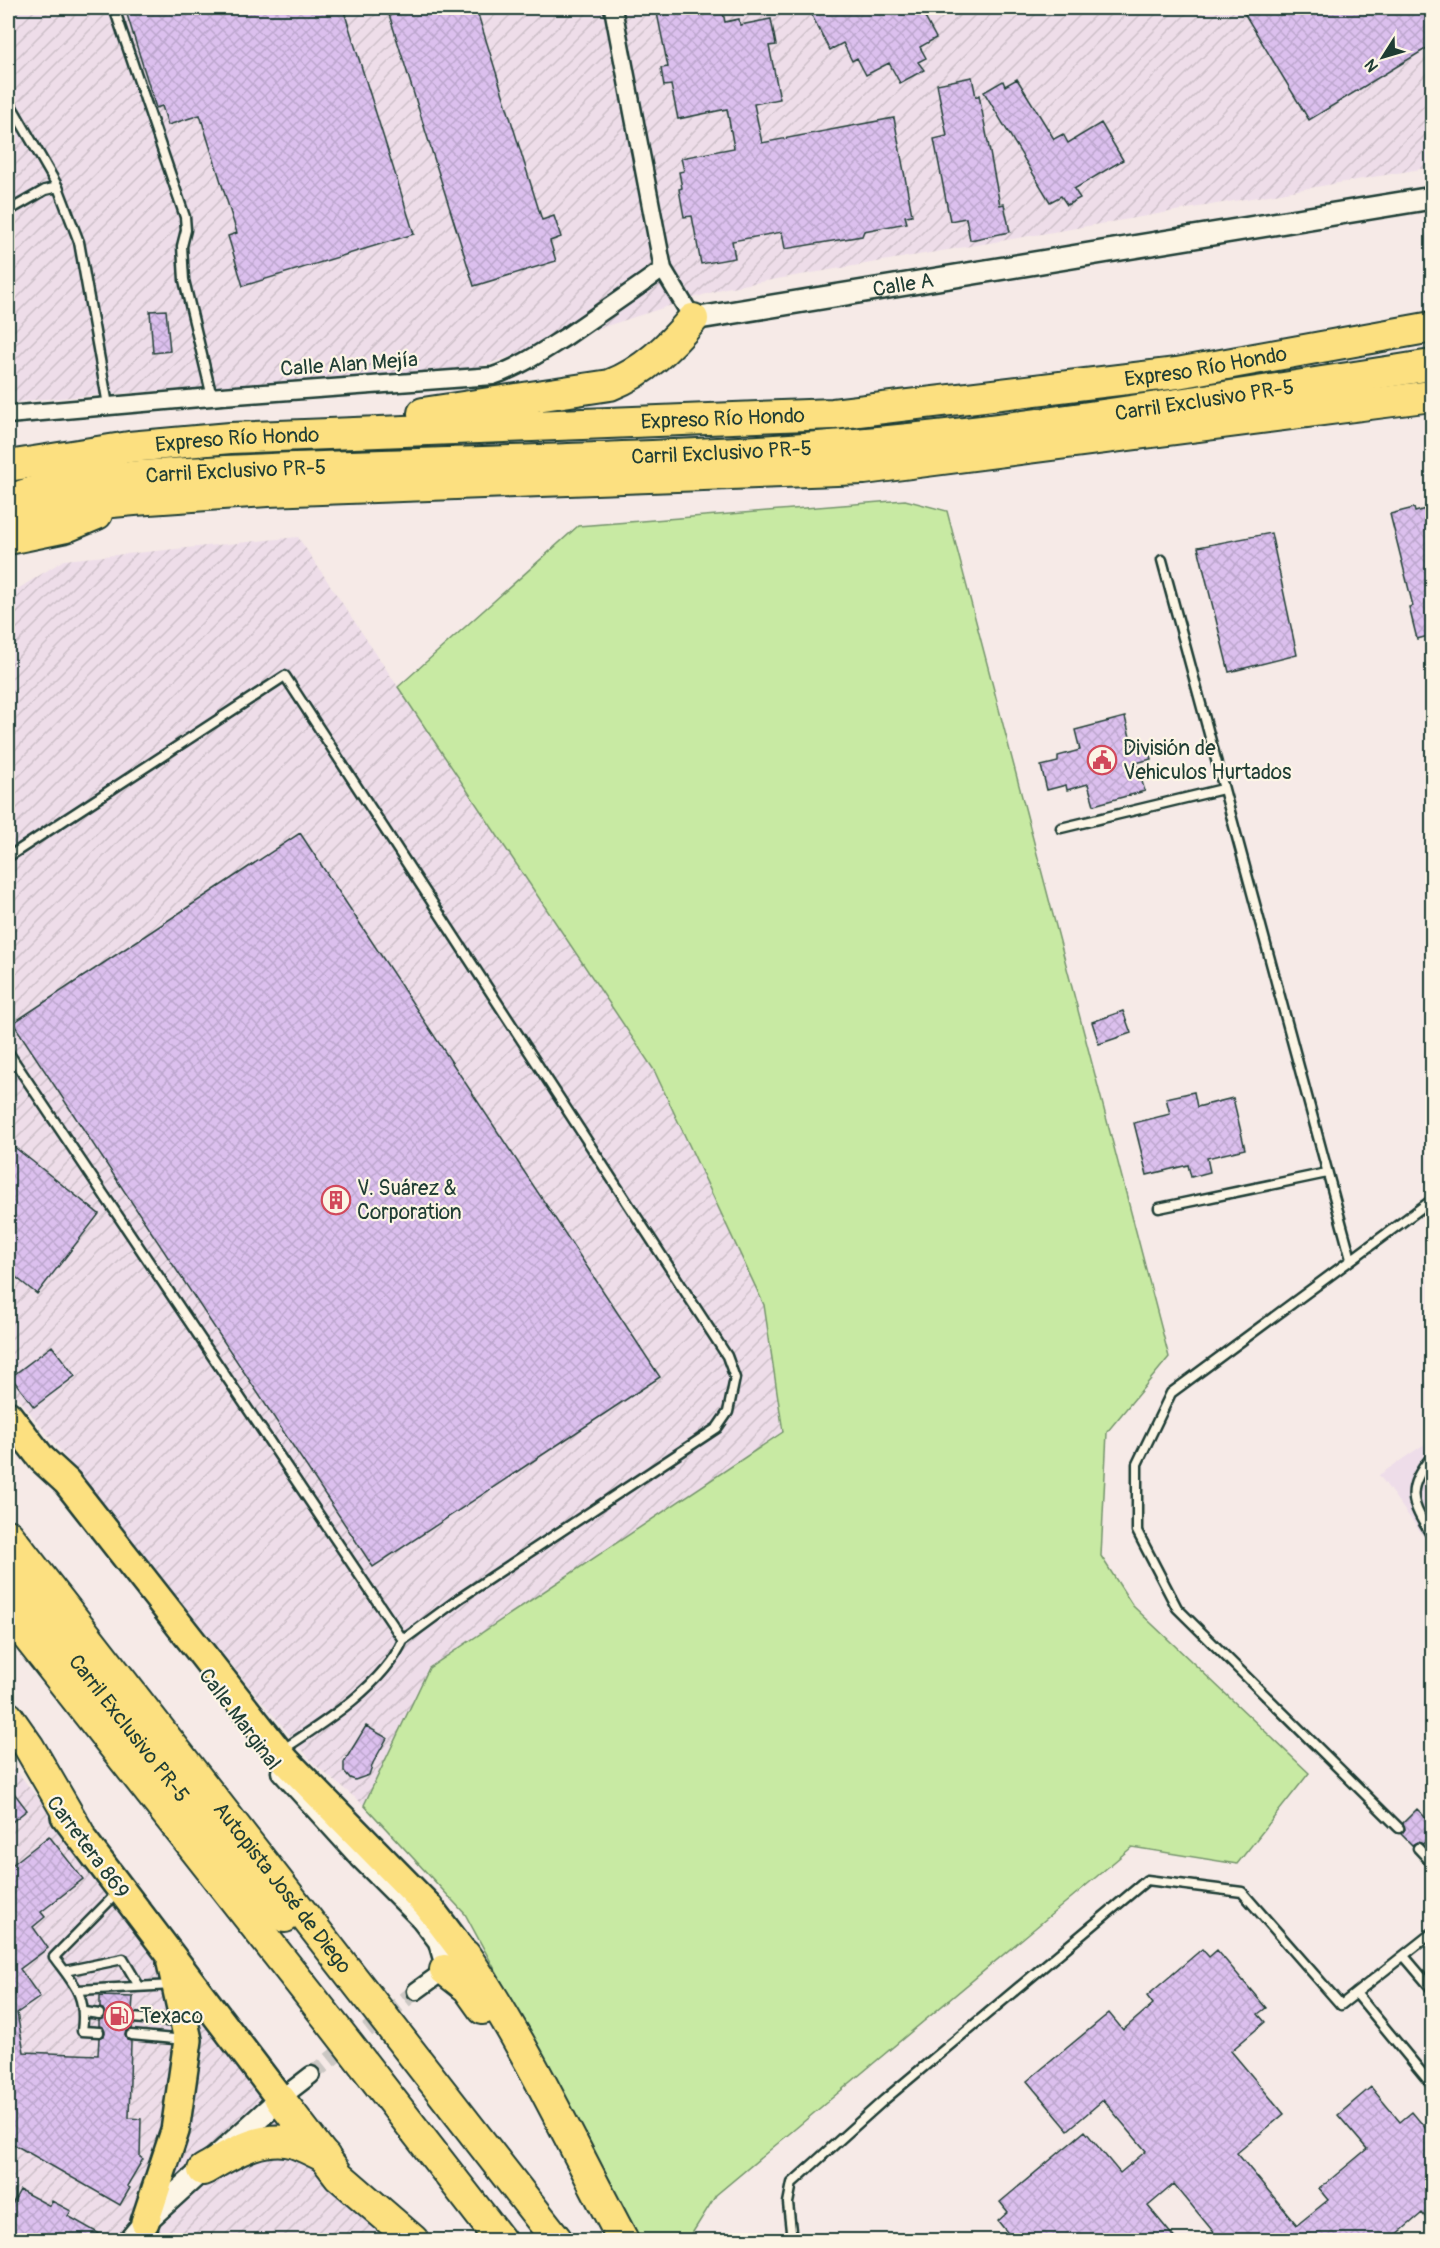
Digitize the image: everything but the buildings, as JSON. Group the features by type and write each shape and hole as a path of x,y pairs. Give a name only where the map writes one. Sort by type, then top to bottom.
{"highway":[{"path":"230,438 464,408 610,385 627,378 649,363 693,319"},
{"name":"Expreso Río Hondo","path":"8,466 129,447 230,438 833,414 1177,373 1432,327"},
{"name":"Carril Exclusivo PR-5","path":"8,501 50,487 95,480 207,471 741,452 873,443 1075,419 1432,365"},
{"path":"8,512 267,491 864,469 1432,396"},
{"path":"8,539 66,527 134,500"},
{"name":"Calle Marginal","path":"8,1415 42,1459 67,1482 279,1752 428,1906 455,1962"},
{"name":"Autopista José de Diego","path":"8,1535 557,2241"},
{"name":"Carril Exclusivo PR-5","path":"8,1575 251,1884"},
{"path":"8,1612 500,2241"},
{"path":"8,1717 29,1747 79,1833"},
{"name":"Carretera 869","path":"8,1742 280,2099"},
{"path":"251,1884 366,1995"},
{"path":"251,1884 334,2026"},
{"path":"138,2231 175,2130 186,2031 168,1953"},
{"path":"455,1962 557,2138 611,2241"},
{"path":"455,1962 487,1987 623,2241"},
{"path":"280,2099 339,2175 413,2241"},
{"path":"203,2170 245,2148 267,2141 293,2143 325,2157"}],"street":[{"path":"614,8 663,269 693,319"},
{"name":"Calle A","path":"693,319 1432,198"},
{"name":"Calle Alan Mejía","path":"8,415 108,405 493,376 530,360 663,269"},
{"name":"Calle Marginal","path":"42,1459 59,1487 268,1759 359,1859 420,1920 455,1962"},
{"path":"416,1991 455,1962"},
{"path":"138,2231 280,2099 311,2075"}],"lane":[{"path":"114,8 185,217 186,230 182,246 184,280 212,397"},
{"path":"8,100 58,187 79,243 108,405"},
{"path":"8,211 45,190 58,187"},
{"path":"1162,560 1351,1259"},
{"path":"8,858 285,676 727,1356 735,1378 729,1412 717,1428 460,1598 403,1640 399,1650 369,1686 333,1717 279,1752"},
{"path":"1061,828 1224,789"},
{"path":"8,1052 403,1640"},
{"path":"1159,1208 1328,1173"},
{"path":"1399,1828 1177,1608 1137,1530 1137,1464 1171,1393 1432,1200"},
{"path":"1432,1456 1418,1473 1413,1490 1413,1503 1432,1536"},
{"path":"1418,1848 1432,1863"},
{"path":"792,2241 788,2203 792,2183 884,2100 1147,1880 1242,1892 1341,2005 1432,1933"},
{"path":"99,2032 82,2031 85,2012 78,1990 54,1957 120,1889"},
{"path":"1404,1956 1432,1989"},
{"path":"64,1971 123,1959 139,1986"},
{"path":"78,1990 176,1984"},
{"path":"1356,1993 1432,2085"},
{"path":"85,2012 99,2014"},
{"path":"132,2018 186,2031"},
{"path":"131,2035 186,2031"}],"shaded area":[{"path":"8,8 1432,8 1432,167 725,288 478,367 33,400 8,404"},
{"path":"298,537 654,1070 764,1305 784,1432 429,1668 364,1805 315,1765 248,1685 8,1385 8,595 64,560"},
{"path":"1432,1439 1432,1548 1379,1475"},
{"path":"8,1760 388,2240 8,2240"}],"green space":[{"path":"905,500 947,511 1169,1357 1107,1432 1101,1556 1133,1606 1309,1773 1237,1864 1132,1847 716,2195 688,2240 637,2240 587,2140 465,1914 364,1805 429,1668 783,1432 764,1305 654,1070 398,687 578,526"}],"tunnel":[{"path":"311,2075 416,1991"}],"place":[{"name":"División de Vehiculos Hurtados","path":"1102,760"},
{"name":"V. Suárez & Corporation","path":"336,1200"},
{"name":"Texaco","path":"119,2016"}]}
